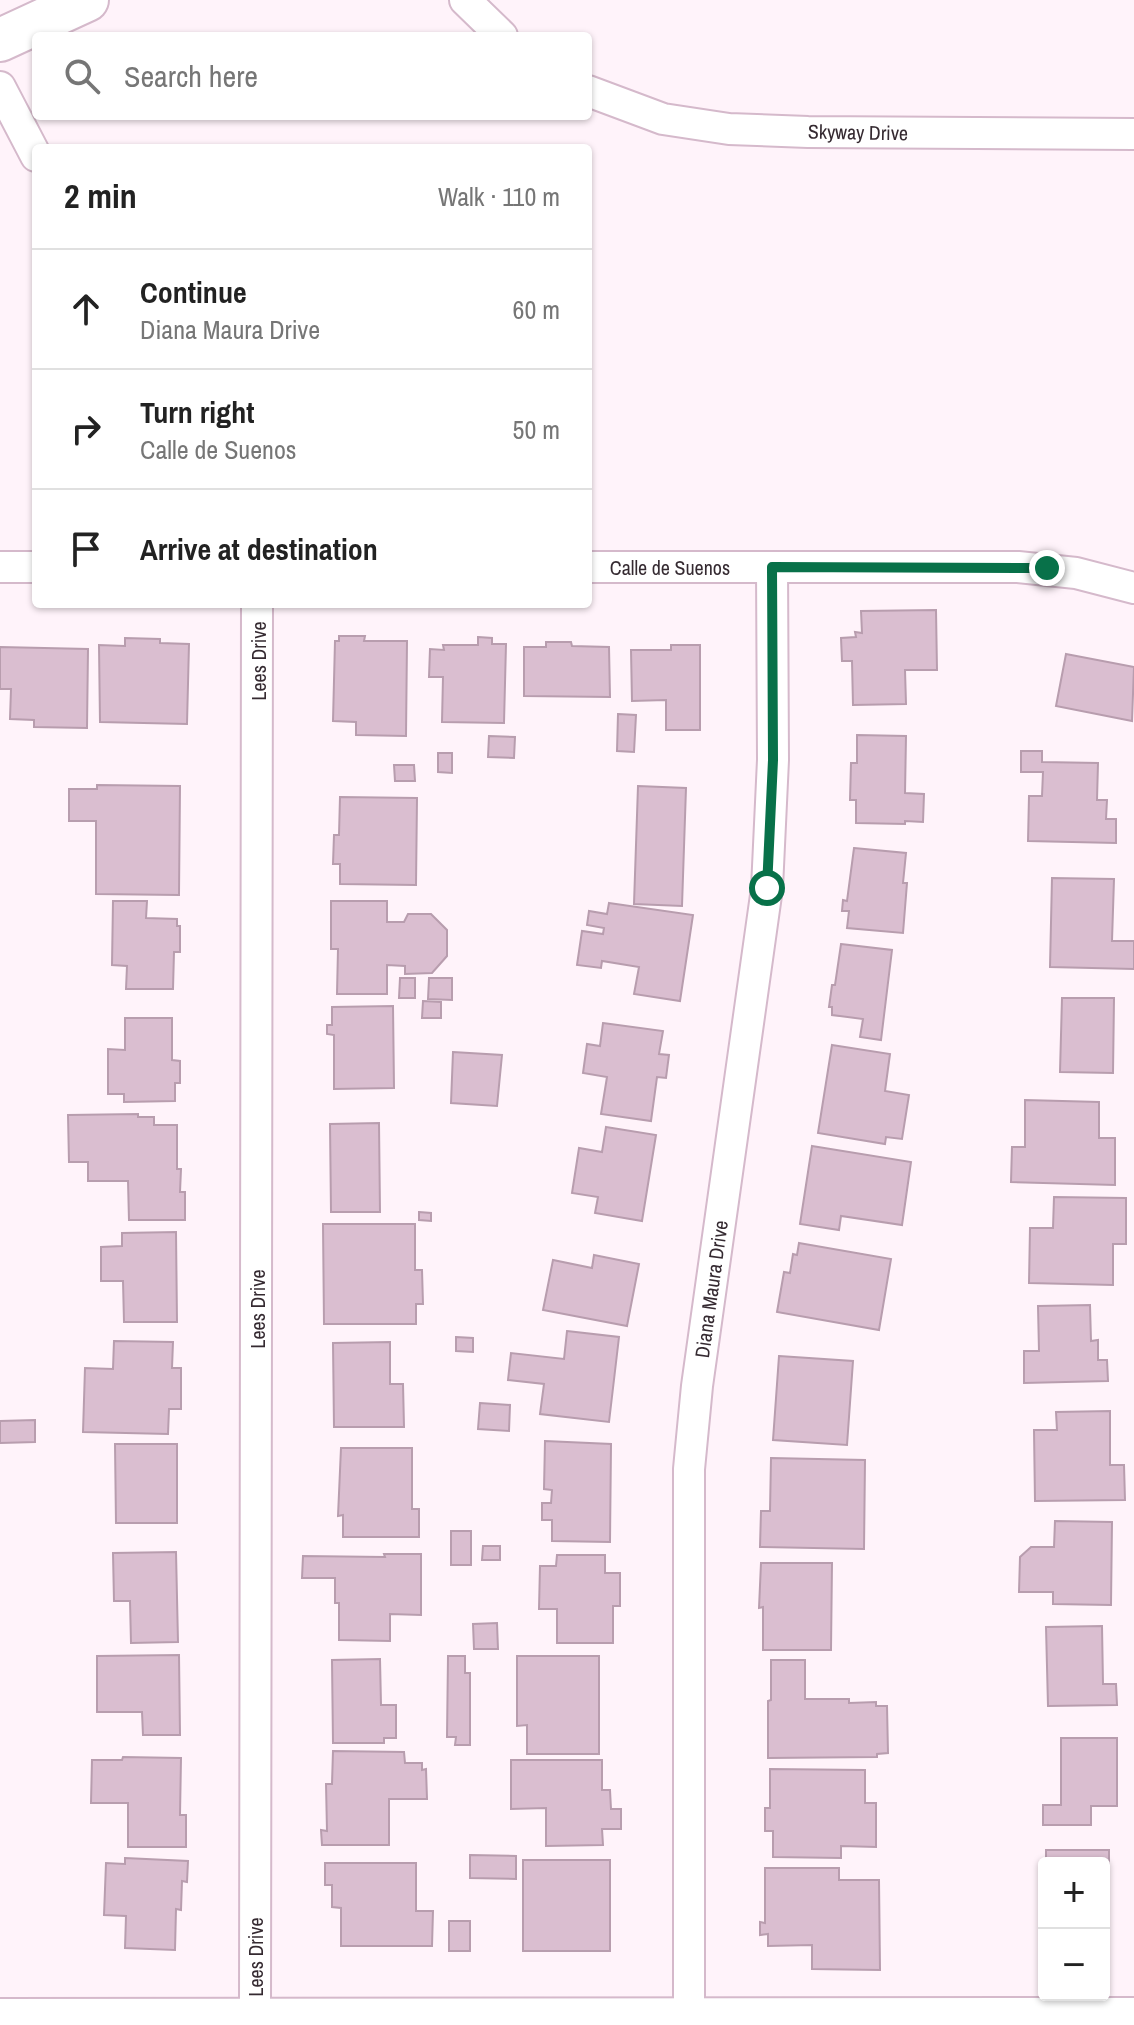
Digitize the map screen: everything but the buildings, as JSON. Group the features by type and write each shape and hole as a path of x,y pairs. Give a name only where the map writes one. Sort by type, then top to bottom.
{"street":[{"path":"0,40 87,0"},
{"path":"465,0 498,32"},
{"path":"0,87 32,148"},
{"name":"Skyway Drive","path":"592,92 663,119 729,129 1134,134"},
{"path":"0,567 32,567"},
{"name":"Calle de Suenos","path":"592,567 1047,568 1134,588"},
{"name":"Diana Maura Drive","path":"689,2014 689,1469 697,1386 767,888 772,816 772,567"},
{"name":"Lees Drive","path":"255,2014 257,608"},
{"path":"0,2014 1134,2013"}],"route":[{"path":"767,888 773,760 772,567 1047,568"}]}
